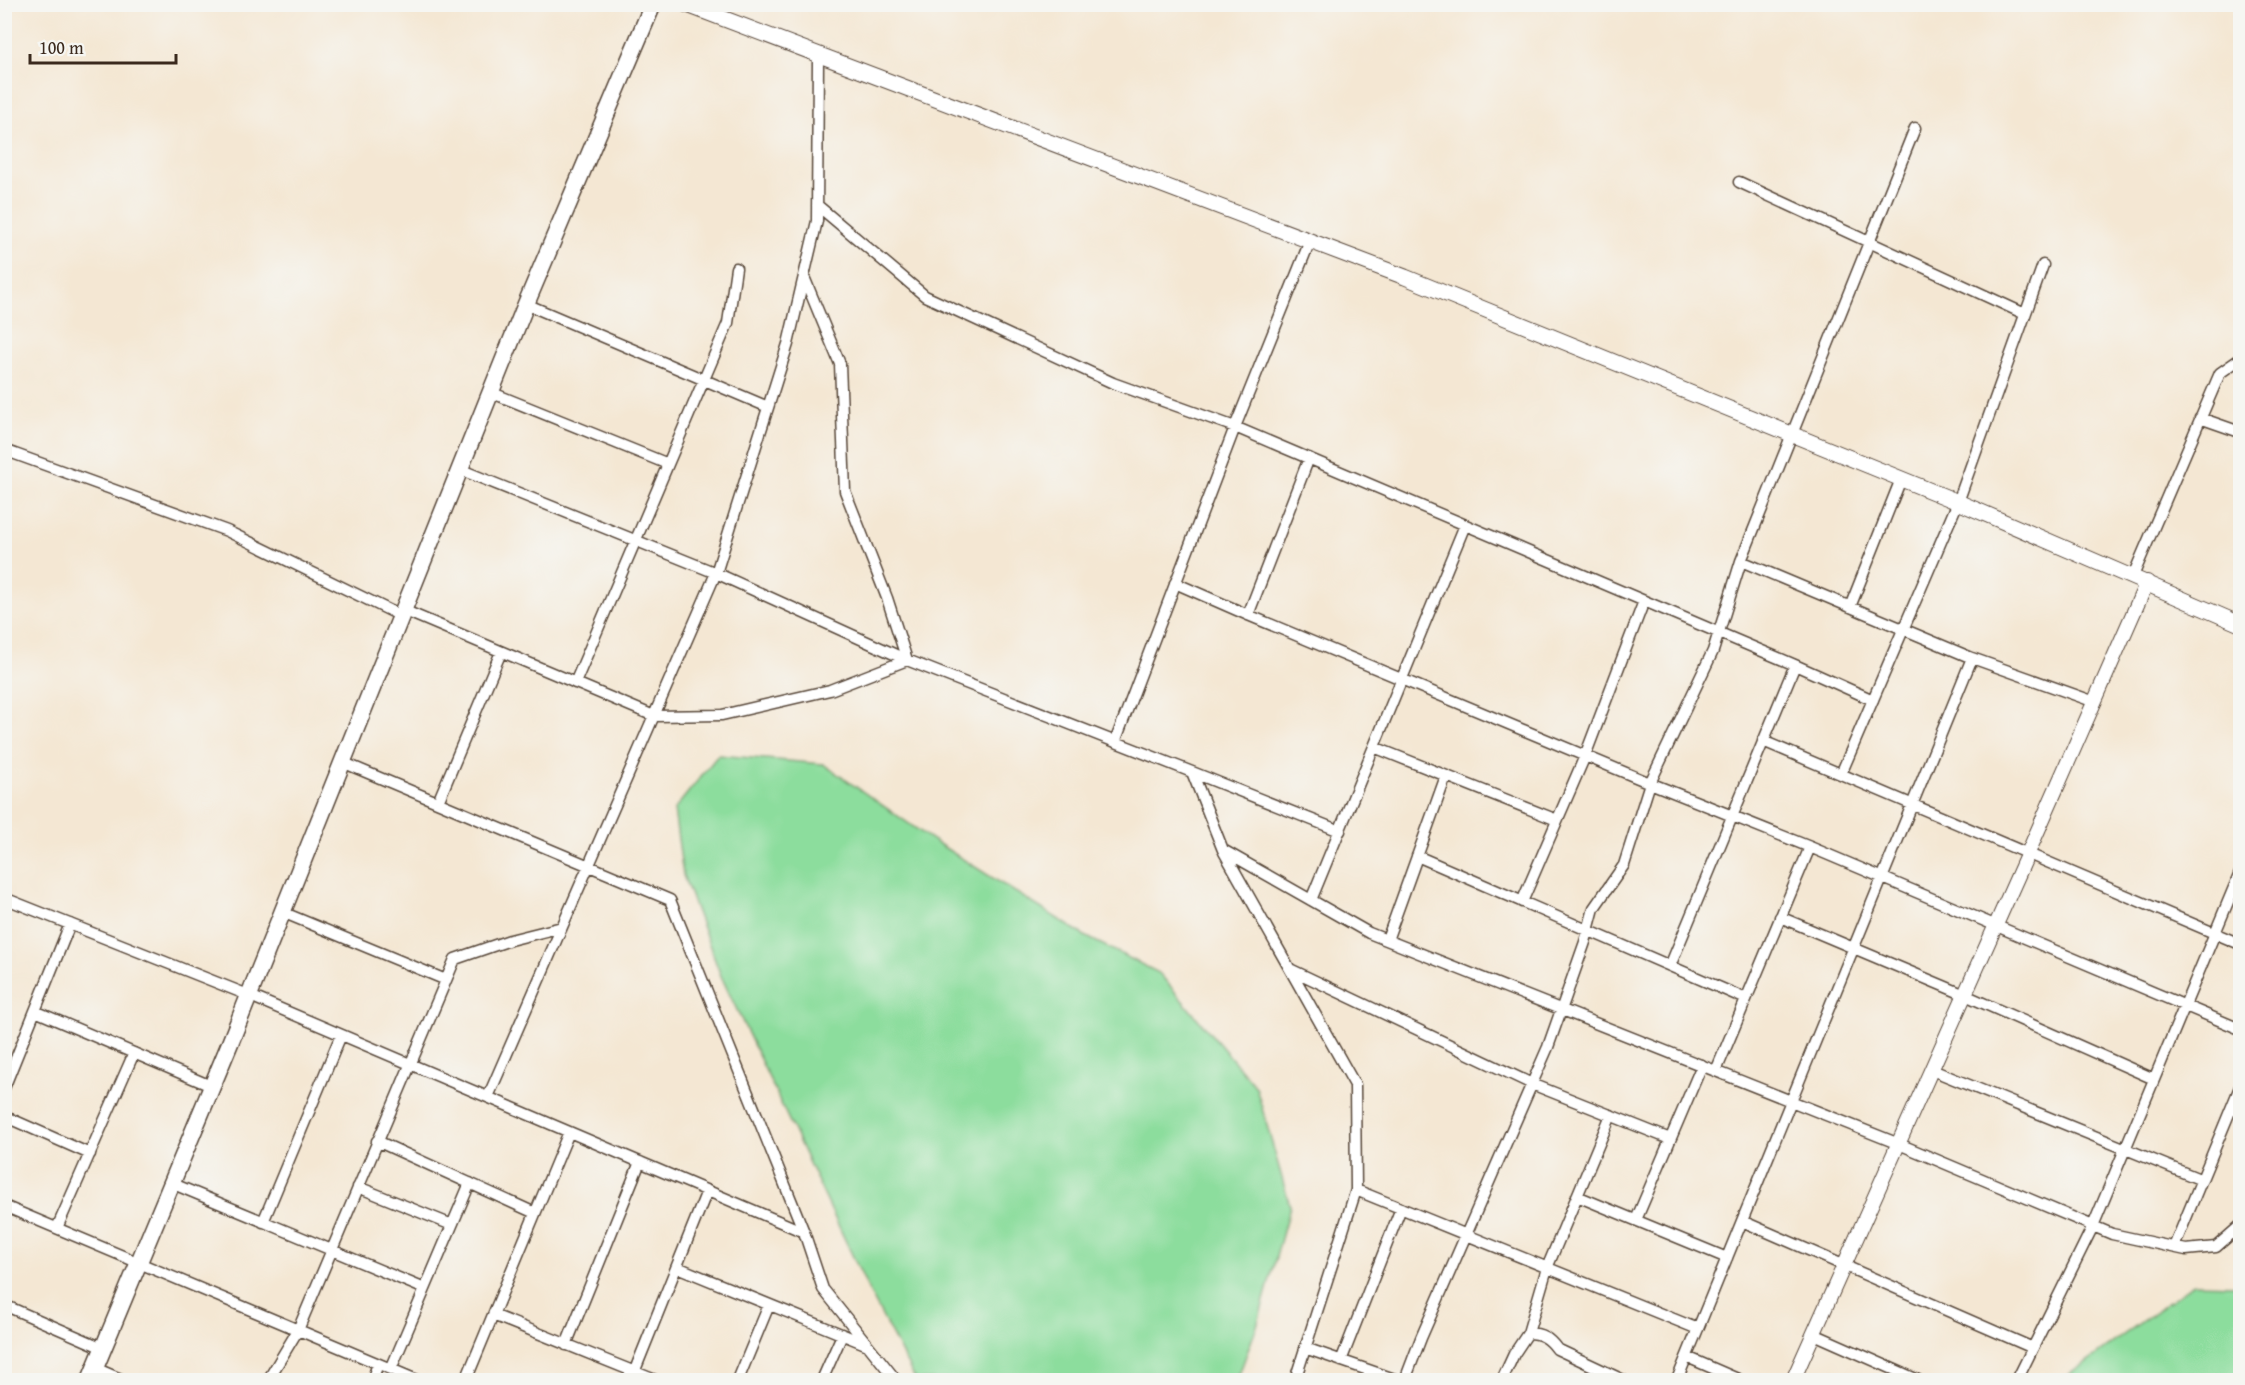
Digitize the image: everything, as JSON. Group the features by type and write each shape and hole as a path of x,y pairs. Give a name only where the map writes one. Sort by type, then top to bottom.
{"main road":[{"path":"92,1374 282,912 526,304 653,4"},
{"path":"685,4 1405,277 1958,502 2241,624"}],"street":[{"path":"488,1097 716,573 788,344 817,221 818,56"},
{"path":"1405,1380 1532,1084 1561,1010 1594,908 1624,865 1650,783 1713,651 1741,561 1915,128"},
{"path":"1739,182 2025,314"},
{"path":"817,205 925,296 1113,383 1235,427 1873,700"},
{"path":"1115,742 1235,427 1310,241"},
{"path":"1841,774 1958,502 2043,265"},
{"path":"575,683 728,323 736,268"},
{"path":"804,276 840,364 845,491 887,598 907,660"},
{"path":"526,304 768,407"},
{"path":"1793,1380 2095,702 2200,418 2220,373 2241,359"},
{"path":"490,392 668,464"},
{"path":"2200,418 2241,432"},
{"path":"4,450 227,531 402,613 654,716 722,715 830,690 907,660"},
{"path":"1248,615 1309,458"},
{"path":"459,469 716,573 907,660 1340,831"},
{"path":"1850,607 1901,479"},
{"path":"1311,900 1465,525"},
{"path":"1741,561 1972,658 2095,702"},
{"path":"1176,583 1402,680 1997,924 2241,1029"},
{"path":"1522,902 1585,756 1644,601"},
{"path":"438,802 501,652"},
{"path":"1677,1380 1972,658"},
{"path":"1670,966 1795,665"},
{"path":"1763,741 2241,944"},
{"path":"1374,747 1557,820"},
{"path":"342,762 670,900 804,1232 823,1289 896,1380"},
{"path":"1192,772 1223,850 1355,1085 1356,1190 1295,1380"},
{"path":"1387,940 1446,776"},
{"path":"1716,1071 1810,846"},
{"path":"1223,850 1369,933 1899,1144 2112,1234 2186,1250 2216,1247 2241,1226"},
{"path":"1417,856 1746,999"},
{"path":"2017,1380 2093,1226 2241,873"},
{"path":"6,901 248,995 804,1232"},
{"path":"282,912 446,980"},
{"path":"1780,917 1965,995 2154,1079"},
{"path":"4,1088 70,924"},
{"path":"268,1380 298,1330 455,959 510,940 562,927"},
{"path":"1290,969 1532,1084 1670,1139"},
{"path":"35,1011 211,1086"},
{"path":"263,1222 341,1035"},
{"path":"57,1228 134,1053"},
{"path":"1636,1220 1702,1065"},
{"path":"1932,1070 2202,1180"},
{"path":"2174,1247 2241,1087"},
{"path":"1502,1380 1514,1354 1528,1333 1548,1268 1611,1115"},
{"path":"4,1116 90,1154"},
{"path":"466,1380 569,1132"},
{"path":"377,1141 535,1213"},
{"path":"566,1345 640,1162"},
{"path":"171,1183 425,1289"},
{"path":"391,1370 470,1183"},
{"path":"358,1187 452,1225"},
{"path":"1356,1190 1698,1329"},
{"path":"632,1376 707,1191"},
{"path":"1577,1196 1727,1258"},
{"path":"4,1206 417,1380"},
{"path":"1341,1361 1401,1208"},
{"path":"1742,1221 2033,1348"},
{"path":"677,1267 869,1346"},
{"path":"4,1305 103,1348"},
{"path":"738,1380 769,1305"},
{"path":"493,1315 566,1345 632,1376 654,1380"},
{"path":"1528,1333 1540,1333 1557,1349 1601,1376 1623,1380"},
{"path":"1814,1334 1918,1380"},
{"path":"822,1380 842,1335"},
{"path":"1305,1348 1397,1380"},
{"path":"1687,1357 1740,1380"},
{"path":"372,1380 378,1364"},
{"path":"92,1374 123,1380"}],"green space":[{"path":"718,755 823,764 934,841 1085,936 1159,973 1256,1087 1290,1206 1257,1326 1237,1380 917,1380 914,1377 871,1295 721,976 683,875 674,810"},
{"path":"2193,1284 2240,1285 2240,1380 2062,1380"}]}
